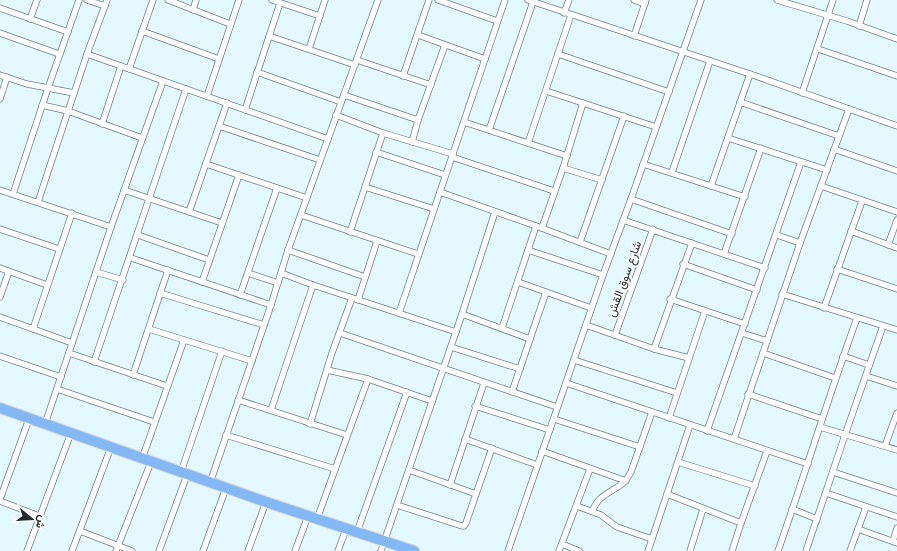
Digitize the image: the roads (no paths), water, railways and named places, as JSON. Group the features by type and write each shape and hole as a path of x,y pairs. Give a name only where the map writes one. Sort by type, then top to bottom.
{"highway":[{"path":"0,408 184,474 357,532 382,546 414,551"}],"street":[{"path":"30,19 36,0"},
{"path":"14,194 59,54 79,0"},
{"path":"87,0 105,6"},
{"path":"38,202 87,54 107,0"},
{"path":"129,69 153,0"},
{"path":"168,0 230,24"},
{"path":"193,10 196,0"},
{"path":"207,96 239,0"},
{"path":"272,0 320,16"},
{"path":"309,49 325,0"},
{"path":"210,483 271,306 288,250 378,0"},
{"path":"403,76 429,0"},
{"path":"438,0 498,21"},
{"path":"399,313 505,0"},
{"path":"564,13 569,0"},
{"path":"634,0 645,2 634,36"},
{"path":"508,551 591,308 684,52 701,0"},
{"path":"777,0 897,39"},
{"path":"802,93 818,49 833,0"},
{"path":"859,26 868,0"},
{"path":"489,130 530,1 540,2 564,13 750,74 897,126"},
{"path":"245,110 280,3"},
{"path":"0,8 68,32"},
{"path":"528,143 570,15"},
{"path":"142,31 219,59"},
{"path":"0,33 59,54"},
{"path":"418,35 485,59"},
{"path":"269,36 431,84"},
{"path":"412,142 418,120 445,45"},
{"path":"818,49 897,76"},
{"path":"87,54 328,139"},
{"path":"558,54 669,92"},
{"path":"672,172 710,61"},
{"path":"102,124 121,66"},
{"path":"257,72 341,102"},
{"path":"711,186 750,74"},
{"path":"0,75 27,84 74,93"},
{"path":"0,99 7,77"},
{"path":"45,424 111,227 163,81"},
{"path":"94,362 123,280 186,89"},
{"path":"546,91 656,127"},
{"path":"344,95 418,120"},
{"path":"740,102 839,136"},
{"path":"189,212 227,103"},
{"path":"502,328 528,250 563,168 583,103"},
{"path":"42,105 68,111 142,138"},
{"path":"734,439 782,294 849,109"},
{"path":"336,115 383,133 554,192"},
{"path":"580,242 624,116"},
{"path":"464,122 566,156"},
{"path":"219,126 320,160"},
{"path":"350,232 383,133"},
{"path":"728,138 827,170"},
{"path":"724,254 761,148"},
{"path":"834,149 897,171"},
{"path":"376,152 445,175"},
{"path":"707,431 801,162"},
{"path":"206,164 307,198"},
{"path":"643,164 672,172 745,197"},
{"path":"563,168 602,180"},
{"path":"202,282 239,175"},
{"path":"821,186 897,212"},
{"path":"365,187 434,209"},
{"path":"240,295 277,188"},
{"path":"0,190 111,227"},
{"path":"124,190 222,223"},
{"path":"440,192 610,254"},
{"path":"631,199 732,234"},
{"path":"824,308 862,201"},
{"path":"382,546 451,347 495,212"},
{"path":"33,329 72,213"},
{"path":"301,215 418,254"},
{"path":"623,220 764,268"},
{"path":"888,245 897,220"},
{"path":"0,229 59,249"},
{"name":"شارع سوق القش","path":"615,336 653,229"},
{"path":"851,231 897,248"},
{"path":"138,235 209,260"},
{"path":"776,235 800,243"},
{"path":"310,424 340,333 365,277 377,241"},
{"path":"654,349 670,299 692,243"},
{"path":"288,250 365,277"},
{"path":"528,250 603,274"},
{"path":"130,258 271,306"},
{"path":"683,264 757,290"},
{"path":"0,268 47,285"},
{"path":"837,269 897,289"},
{"path":"133,375 168,270"},
{"path":"0,297 9,271"},
{"path":"96,272 123,280"},
{"path":"248,273 278,283"},
{"path":"281,273 456,332"},
{"path":"518,282 591,308"},
{"path":"271,410 314,285"},
{"path":"512,392 546,292"},
{"path":"160,293 264,325"},
{"path":"782,294 897,330"},
{"path":"670,299 745,324"},
{"path":"669,418 705,311"},
{"path":"462,314 530,339"},
{"path":"0,317 72,343"},
{"path":"778,551 808,464 835,378 857,318"},
{"path":"586,324 615,336 654,349 689,358"},
{"path":"806,551 869,365 884,326"},
{"path":"149,329 252,361"},
{"path":"340,333 557,407"},
{"path":"742,333 767,341"},
{"path":"117,548 146,460 154,422 184,340"},
{"path":"451,347 520,369"},
{"path":"159,551 222,351"},
{"path":"69,353 167,386"},
{"path":"763,353 835,378"},
{"path":"0,356 61,377"},
{"path":"843,356 869,365"},
{"path":"574,360 677,393"},
{"path":"327,370 368,379 432,401"},
{"path":"866,376 897,386"},
{"path":"296,551 335,469 368,379"},
{"path":"450,485 484,382"},
{"path":"566,382 808,464"},
{"path":"57,389 154,422"},
{"path":"357,532 407,392"},
{"path":"748,394 822,419"},
{"path":"238,400 347,435"},
{"path":"475,406 550,430"},
{"path":"592,511 601,497 626,481 631,472 652,412"},
{"path":"885,446 897,413"},
{"path":"29,419 0,500 39,516"},
{"path":"554,419 640,447"},
{"path":"648,551 690,425"},
{"path":"820,427 897,450"},
{"path":"27,551 71,433"},
{"path":"226,435 335,469"},
{"path":"465,439 537,465"},
{"path":"72,551 111,447"},
{"path":"397,505 462,526 466,523 492,448"},
{"path":"542,451 626,481"},
{"path":"732,551 740,523 767,451"},
{"path":"678,462 755,486"},
{"path":"559,551 590,469"},
{"path":"409,470 476,494"},
{"path":"833,472 897,493"},
{"path":"203,551 226,488"},
{"path":"826,493 897,517"},
{"path":"667,494 740,523"},
{"path":"248,551 266,502"},
{"path":"577,506 601,515 617,527 652,539"},
{"path":"850,551 866,507"},
{"path":"690,551 703,509"},
{"path":"792,510 817,519"},
{"path":"858,529 895,542 897,528"},
{"path":"338,551 346,529"},
{"path":"80,531 117,548 132,551"},
{"path":"562,544 579,551"}]}
